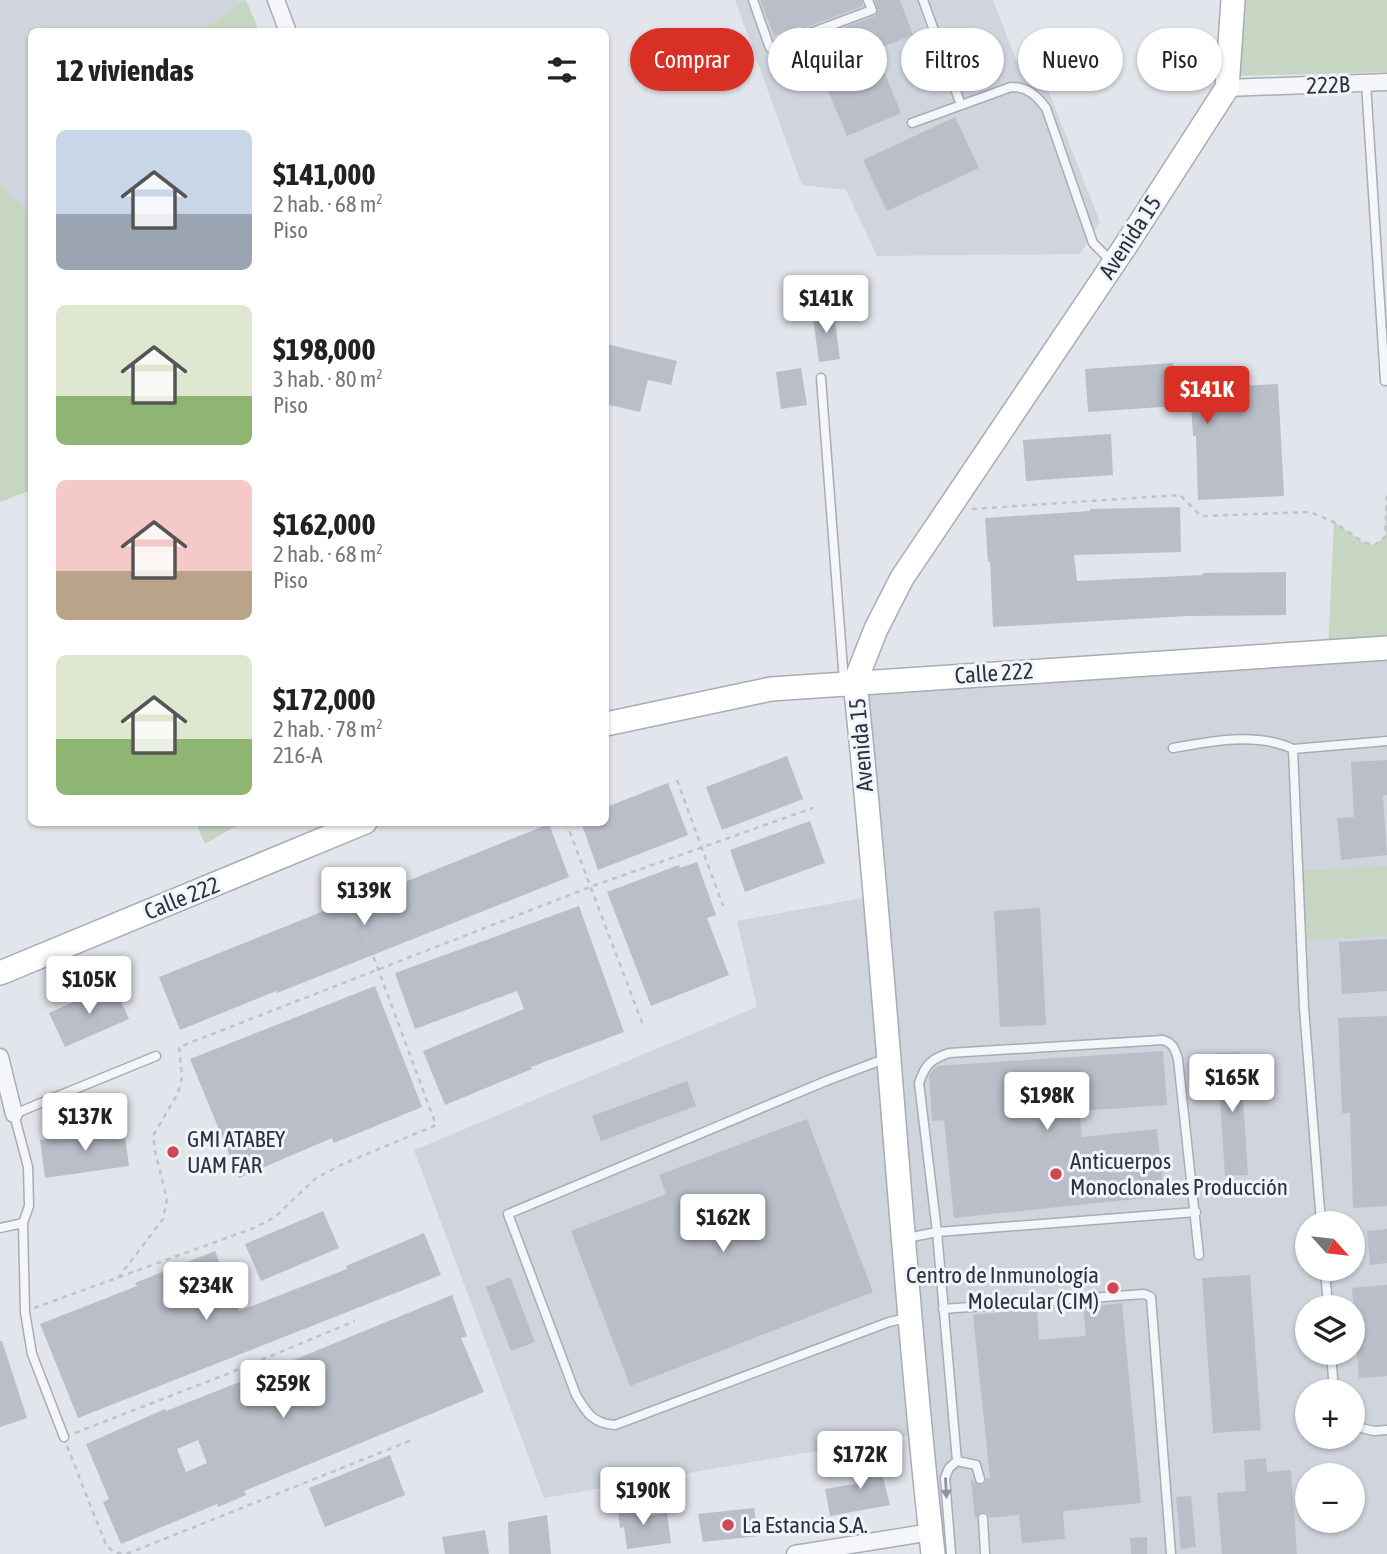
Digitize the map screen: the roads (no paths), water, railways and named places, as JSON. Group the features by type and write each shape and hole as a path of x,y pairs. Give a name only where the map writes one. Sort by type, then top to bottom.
{"street":[{"path":"276,0 286,28"},
{"name":"Avenida 15","path":"932,1543 910,1317 890,1057 849,682 902,578 1114,263 1227,88 1233,0"},
{"name":"222B","path":"1227,88 1387,82"},
{"name":"Calle 222","path":"609,723 771,688 1387,648"},
{"name":"Calle 222","path":"0,972 355,826"},
{"path":"0,1057 14,1114"},
{"path":"794,1554 932,1543"}],"lane":[{"path":"753,0 770,48 872,10 868,0"},
{"path":"923,0 961,105"},
{"path":"1366,83 1385,381"},
{"path":"912,123 1011,87 1021,87 1035,94 1046,108 1093,243 1114,263"},
{"path":"821,378 849,682"},
{"path":"1173,748 1210,741 1258,740 1282,743 1293,749 1387,741"},
{"path":"1293,749 1304,1008 1320,1211"},
{"path":"957,1461 937,1232 919,1083 924,1068 932,1059 949,1053 1163,1040 1170,1042 1178,1059 1199,1255"},
{"path":"64,1437 32,1354 25,1312 23,1223 29,1206 28,1167 14,1114 156,1056"},
{"path":"890,1057 826,1081 508,1214 576,1395 590,1417 604,1424 615,1424 889,1322 910,1317"},
{"path":"904,1239 937,1232 1196,1212"},
{"path":"0,1228 23,1223"},
{"path":"943,1309 1144,1294 1151,1297 1171,1554"},
{"path":"1365,1429 1387,1430"},
{"path":"957,1461 976,1465 980,1471 980,1479"},
{"path":"951,1554 945,1478 949,1468 957,1461"},
{"path":"983,1518 985,1554"}],"water":[{"path":"658,1495 660,1507 640,1509 638,1497"}],"place":[{"name":"GMI ATABEY UAM FAR","path":"173,1152"},
{"name":"Anticuerpos Monoclonales Producción","path":"1056,1174"},
{"name":"Centro de Inmunología Molecular (CIM)","path":"1113,1288"},
{"name":"La Estancia S.A.","path":"728,1525"}]}
